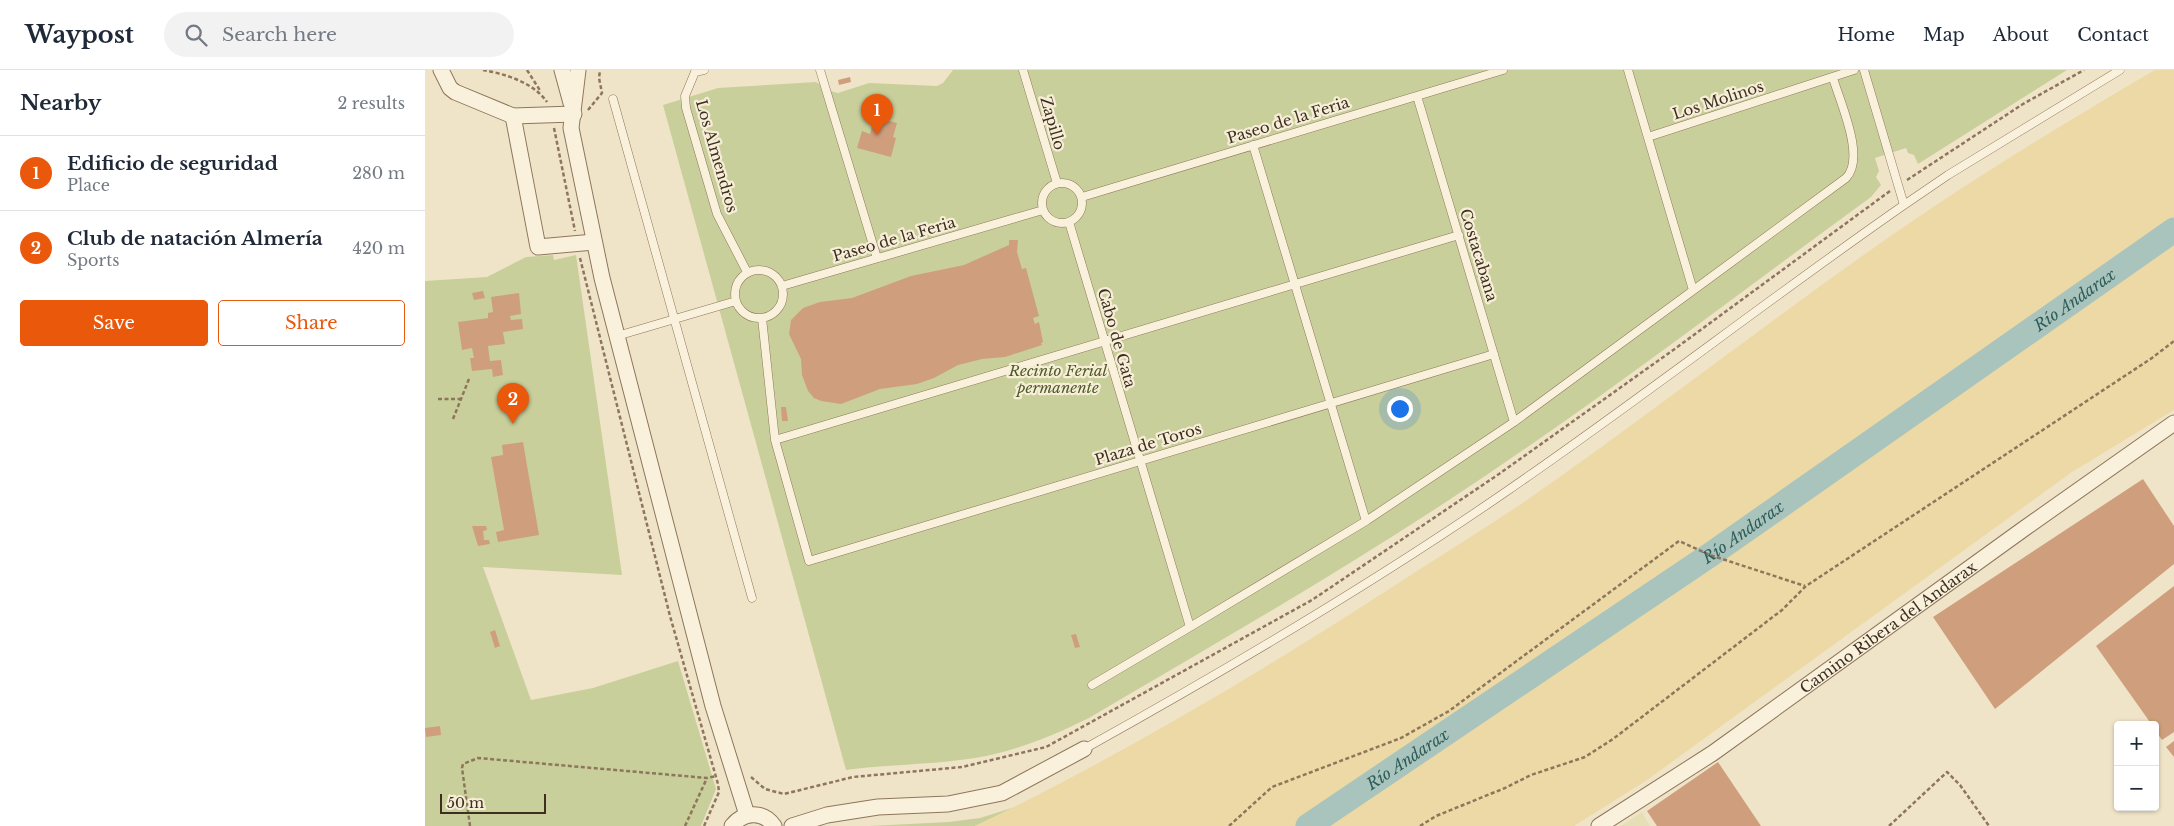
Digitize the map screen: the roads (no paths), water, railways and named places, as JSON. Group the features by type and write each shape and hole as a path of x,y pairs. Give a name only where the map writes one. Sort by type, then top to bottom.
{"street":[{"path":"441,70 450,88 455,92 513,116 580,115"},
{"path":"562,70 580,115"},
{"path":"578,70 580,115 571,128 594,242 713,706 747,815"},
{"path":"513,116 538,247 594,242"},
{"name":"Camino Ribera del Andarax","path":"1599,826 1713,753 2174,423"},
{"path":"792,826 836,814 878,807 948,804 1002,793 1084,749"},
{"path":"732,826 737,820 747,815 763,816 774,826"}],"lane":[{"name":"Los Almendros","path":"704,70 695,72 685,96 687,114 717,214 747,272"},
{"path":"820,70 877,258"},
{"name":"Zapillo","path":"1023,70 1057,183"},
{"name":"Paseo de la Feria","path":"1082,197 1503,70"},
{"path":"1628,70 1693,290"},
{"name":"Los Molinos","path":"1648,137 1853,70"},
{"path":"1864,70 1904,205"},
{"path":"1084,749 1224,671 1317,614 1506,492 1904,205 1948,175 2120,70"},
{"path":"1092,685 1366,521 1514,422 1851,174 1855,151 1833,78"},
{"name":"Costacabana","path":"1417,96 1514,422"},
{"path":"613,99 752,598"},
{"path":"1253,145 1366,521"},
{"path":"1057,183 1073,185 1082,197 1081,211 1077,217 1069,222 1054,222 1043,210 1044,193 1057,183"},
{"name":"Paseo de la Feria","path":"782,286 1043,210"},
{"name":"Cabo de Gata","path":"1069,222 1190,627"},
{"path":"762,318 775,440 1459,236"},
{"path":"759,269 769,271 777,277 782,286 783,297 780,306 771,315 754,318 744,313 736,301 736,286 741,277 747,272 759,269"},
{"path":"617,336 736,301"},
{"name":"Plaza de Toros","path":"775,440 809,561 1495,354"}],"waterway":[{"name":"Río Andarax","path":"1308,826 1710,555 2174,230"}],"place":[{"name":"Edificio de seguridad","path":"877,135"},
{"name":"Club de natación Almería","path":"513,424"}],"park label":[{"name":"Recinto Ferial permanente","path":"1058,378"}]}
